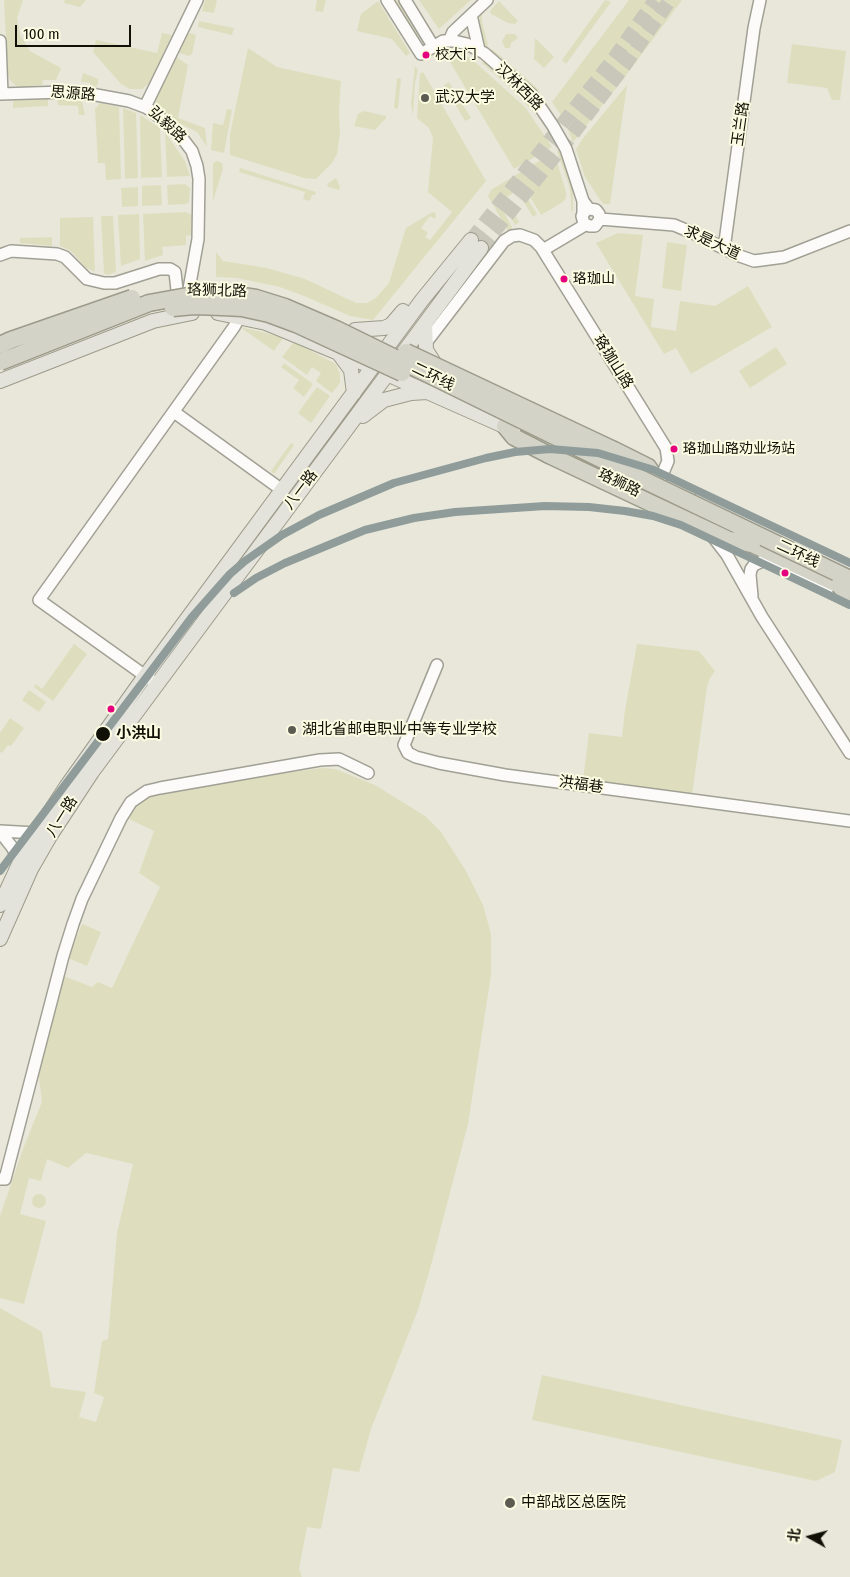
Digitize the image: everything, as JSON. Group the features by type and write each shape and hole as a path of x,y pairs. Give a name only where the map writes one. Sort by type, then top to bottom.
{"highway":[{"path":"0,345 147,293 195,290 206,294"},
{"name":"二环线","path":"0,362 149,303 170,298 206,294 256,298 286,307 336,329 654,485 848,589"},
{"name":"二环线","path":"0,373 152,313 194,306 255,310 296,324 344,348 440,390 752,544 848,589"},
{"path":"336,329 354,332 420,358 648,467 658,479"},
{"path":"505,426 514,437 729,540 752,544"}],"main road":[{"name":"八一路","path":"0,905 36,833 66,787 145,676 422,300 476,244 425,324 92,772 50,836 20,892 0,939"},
{"name":"珞狮北路","path":"0,353 66,326 183,289 244,291 275,297 354,330 403,354"},
{"path":"354,330 378,329 391,325 410,302 422,300"},
{"name":"珞狮北路","path":"0,381 153,321 184,314 208,312 266,322 388,374"},
{"path":"425,324 425,344 429,357 440,371"},
{"path":"66,326 78,351"},
{"path":"338,352 351,370 354,392"},
{"name":"珞狮路","path":"403,354 658,479 850,568"},
{"name":"珞狮路","path":"388,374 505,426 702,523 768,558 848,589"},
{"path":"336,443 362,416 384,400 411,393 430,392"}],"street":[{"name":"弘毅路","path":"183,289 198,238 198,166 192,151 179,134 163,118 145,107 197,0"},
{"path":"387,0 421,54 442,43 487,0"},
{"path":"405,0 442,43"},
{"path":"442,43 448,29 479,0"},
{"name":"玉兰路","path":"724,248 754,28 760,0"},
{"path":"471,15 479,50"},
{"path":"0,41 1,94"},
{"name":"汉林西路","path":"442,43 466,44 479,50 521,85 543,109 566,149 585,214"},
{"name":"思源路","path":"1,94 81,93 128,101 145,107"},
{"name":"求是大道","path":"585,214 594,209 598,212 600,220 674,225 745,259 763,260 784,257 850,231"},
{"path":"425,344 504,241 515,236 524,236 534,240 542,248 585,214"},
{"name":"珞珈山路","path":"542,248 666,448 668,461 658,479"},
{"path":"0,255 11,251 57,254 65,257 87,279 104,284 115,283 159,269 170,269 175,272 183,289"},
{"path":"156,684 39,600 174,412 240,316"},
{"path":"174,412 282,490"},
{"path":"702,523 726,555 752,601 850,752"},
{"path":"752,601 750,570 754,565 768,558 850,602"},
{"name":"洪福巷","path":"437,665 404,745 406,751 416,757 438,763 505,775 850,821"},
{"path":"0,1179 5,1179 73,924 82,899 121,818 131,802 147,791 160,788 320,760 339,759 368,773"},
{"path":"0,832 36,833"},
{"path":"0,832 12,847 20,862"}],"green space":[{"path":"4,0 23,0 17,18 20,35 30,51 61,68 56,80 43,80 42,85 22,87 15,85 10,80 8,75"},
{"path":"65,0 86,0 80,7 64,3"},
{"path":"205,0 217,0 214,13 202,11"},
{"path":"317,0 326,0 323,12 315,11"},
{"path":"392,0 399,0 420,32 420,38 417,38"},
{"path":"419,0 471,0 439,29"},
{"path":"605,0 611,2 566,64 562,60"},
{"path":"629,0 682,0 621,82 573,142 564,120 552,102"},
{"path":"378,1 410,53 406,56 392,39 357,31 361,14"},
{"path":"499,1 518,21 515,24 508,23 491,14 490,11"},
{"path":"482,9 482,22 488,45 485,47 479,22"},
{"path":"199,21 234,28 232,35 198,27"},
{"path":"186,32 196,35 192,54 189,56 177,52"},
{"path":"162,33 172,35 150,82 142,89 130,89 121,84 93,52 96,40 157,53"},
{"path":"506,34 515,34 518,38 511,43 510,48 505,48 502,41"},
{"path":"535,38 554,57 544,68 534,59"},
{"path":"792,44 846,51 840,100 832,100 827,88 787,83"},
{"path":"248,48 277,67 341,81 340,133 337,154 332,163 316,179 304,178 230,155 230,134"},
{"path":"492,49 539,90 536,92 490,52"},
{"path":"456,52 467,56 476,63 525,107 552,147 514,169 447,57"},
{"path":"175,56 188,65 178,118 205,128 207,147 197,132 169,118 153,102"},
{"path":"484,61 518,89 537,111 534,113 515,92 482,63"},
{"path":"415,66 418,70 415,83 413,115 411,104"},
{"path":"423,72 486,181 373,320 350,316 280,287 237,278 216,277 216,252 223,261 267,268 305,279 356,303 367,303 376,298 389,283 406,228 434,212 436,215 435,219 430,216 421,228 428,233 425,237 430,240 452,212 428,192 433,138 429,128 417,118 420,74"},
{"path":"83,73 98,79 98,84 94,90 90,89 90,83 81,82"},
{"path":"397,78 401,79 398,108 396,109 394,107"},
{"path":"449,82 471,118 465,121 444,85"},
{"path":"627,85 610,204 603,204 585,177 576,149"},
{"path":"57,98 82,101 85,115 79,115 78,106 58,105"},
{"path":"48,99 48,106 13,108 13,101"},
{"path":"100,103 119,107 121,179 106,180 105,163 98,163 95,109"},
{"path":"123,108 136,113 138,178 125,179"},
{"path":"227,109 232,110 224,153 211,150 213,123 223,125"},
{"path":"364,111 386,116 386,118 375,130 354,126 358,114"},
{"path":"140,115 160,128 162,177 141,178"},
{"path":"165,132 185,161 190,176 167,177"},
{"path":"559,150 573,190 573,211 571,211 569,185 557,151"},
{"path":"554,152 566,192 566,198 563,202 541,215 524,187 521,188 537,214 533,217 517,191 505,198 519,222 515,225 501,201 498,202 512,227 512,231 509,233 488,196 491,190"},
{"path":"217,161 222,163 223,169 213,201 213,163"},
{"path":"240,168 316,192 315,195 312,195 310,201 303,199 305,192 239,172"},
{"path":"336,178 340,187 339,190 328,187 327,184"},
{"path":"185,184 190,188 189,202 186,204 168,205 167,185"},
{"path":"161,185 162,205 142,206 142,186"},
{"path":"138,187 138,206 122,207 121,188"},
{"path":"186,212 192,215 191,235 186,236 186,245 162,247 163,255 145,261 143,214"},
{"path":"139,214 140,259 121,266 118,215"},
{"path":"101,216 113,216 116,272 107,275 104,273"},
{"path":"93,217 95,272 85,267 71,251 60,246 60,218"},
{"path":"618,233 643,235 635,296 654,299 651,327 676,331 680,301 715,306 748,286 772,327 691,374 676,348 664,354 596,243"},
{"path":"52,237 52,246 20,243 20,238"},
{"path":"667,242 687,245 681,291 662,288"},
{"path":"240,327 262,332 283,338 274,351"},
{"path":"294,342 336,364 340,374 340,383 332,393 316,381 321,373 312,367 307,375 282,357"},
{"path":"776,347 787,364 750,388 739,371"},
{"path":"284,363 313,384 304,397 293,388 299,380 281,367"},
{"path":"317,387 330,396 311,423 298,413"},
{"path":"291,443 294,445 274,474 271,471"},
{"path":"74,644 87,654 53,701 34,687 36,684 42,689"},
{"path":"637,644 699,651 715,671 707,687 692,795 583,780 589,733 622,737"},
{"path":"29,690 46,702 39,712 22,700"},
{"path":"10,718 24,728 11,746 8,745 2,753 0,752 0,733"},
{"path":"321,768 335,769 375,785 425,816 441,832 466,871 483,905 491,934 491,975 468,1124 418,1310 371,1429 359,1472 333,1468 321,1529 307,1527 299,1569 302,1577 0,1577 0,1308 42,1332 51,1387 86,1392 79,1417 96,1422 104,1397 94,1393 102,1341 108,1339 117,1233 133,1164 86,1153 68,1168 47,1159 41,1181 29,1178 20,1214 46,1221 24,1304 0,1298 0,1216 23,1149 42,1102 38,1070 61,975 92,987 98,982 112,988 160,887 139,873 154,831 127,818 138,804 154,795 181,788"},
{"path":"82,924 101,932 87,966 68,958"},
{"path":"39,1194 44,1196 46,1201 44,1206 39,1208 34,1206 32,1201 34,1196"},
{"path":"542,1375 842,1440 835,1472 816,1481 532,1420"}],"tunnel":[{"path":"471,240 615,57 655,0"},
{"path":"481,248 575,131 625,65 670,0"}],"transit line":[{"path":"0,871 192,617 230,574 282,535 319,515 394,483 515,452 550,449 598,453 654,470 850,563"},
{"path":"234,593 256,578 285,563 365,530 414,518 455,512 545,506 589,507 625,511 653,516 681,525 850,605"}],"place":[{"name":"校大门","path":"426,55"},
{"name":"武汉大学","path":"425,98"},
{"name":"珞珈山","path":"564,279"},
{"name":"珞珈山路劝业场站","path":"674,449"},
{"name":"湖北省邮电职业中等专业学校","path":"292,730"},
{"name":"小洪山","path":"103,734"},
{"name":"中部战区总医院","path":"510,1503"}]}
